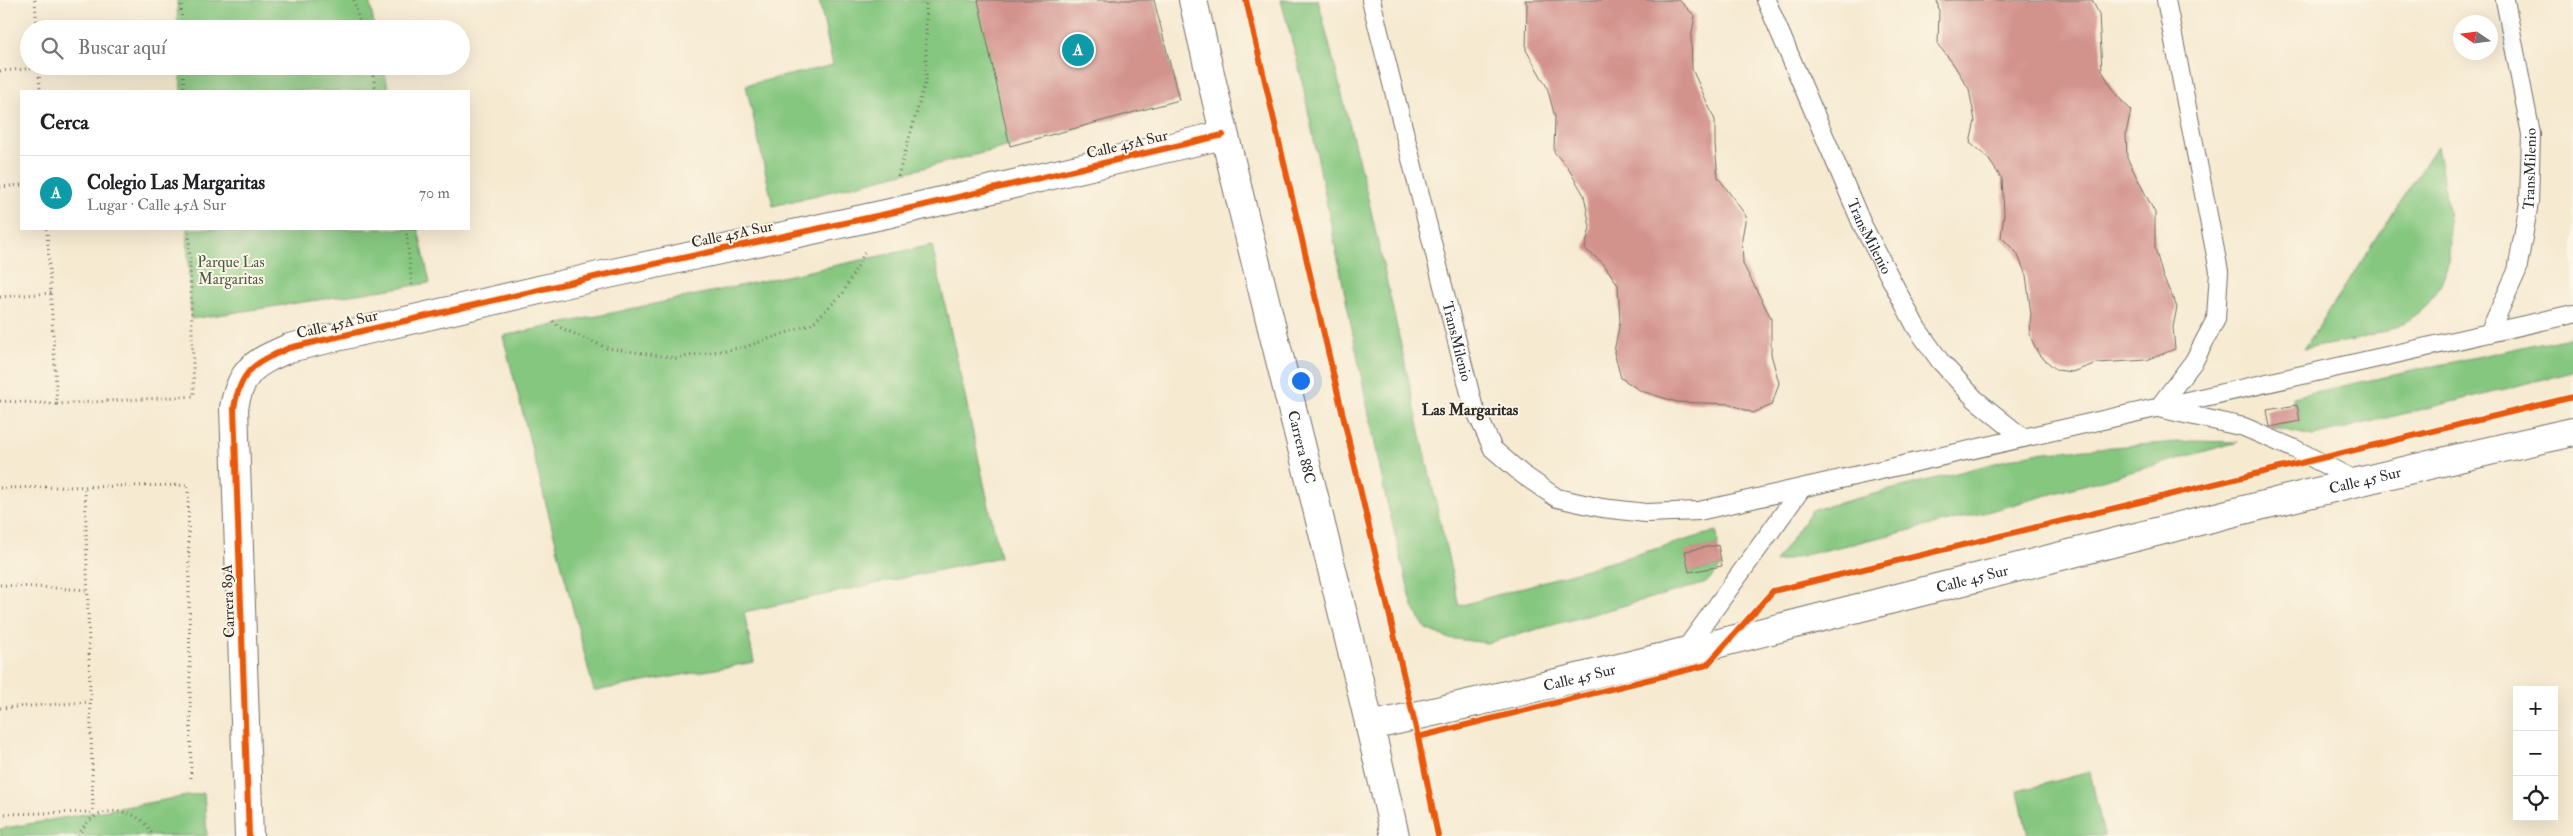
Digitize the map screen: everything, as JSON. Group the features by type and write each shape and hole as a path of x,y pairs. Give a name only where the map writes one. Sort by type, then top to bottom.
{"street":[{"name":"Carrera 88C","path":"1193,0 1223,135 1370,726 1395,836"},
{"name":"Calle 45A Sur","path":"251,368 266,358 289,348 599,276 886,214 1223,135"},
{"name":"Carrera 89A","path":"249,836 234,408 238,387 251,368"},
{"name":"Calle 45 Sur","path":"1370,726 1684,651 2358,482 2573,432"}],"lane":[{"name":"TransMilenio","path":"1371,0 1473,405 1493,449 1522,474 1557,498 1602,508 1646,513 1699,511 2573,314"},
{"name":"TransMilenio","path":"1766,0 1862,224 1916,327 1940,360 1975,399 2023,438"},
{"path":"2166,0 2219,271 2216,319 2194,361 2158,408 2244,428 2295,449 2358,482"},
{"name":"TransMilenio","path":"2489,333 2516,271 2529,203 2531,134 2505,0"},
{"path":"1684,651 1802,488"}],"path":[{"path":"35,0 36,20"},
{"path":"181,0 182,20"},
{"path":"354,0 359,20"},
{"path":"0,71 20,69"},
{"path":"39,75 40,90"},
{"path":"183,75 184,90"},
{"path":"372,75 376,90"},
{"path":"0,187 20,185"},
{"path":"47,230 57,404"},
{"path":"0,402 57,404 194,396 189,230"},
{"path":"406,230 411,264 412,298 409,320"},
{"path":"0,297 51,293"},
{"path":"0,488 188,485 192,782"},
{"path":"0,814 93,812 85,486"},
{"path":"0,585 88,590"},
{"path":"0,708 90,702"},
{"path":"79,836 89,821 101,813 115,810 129,812 141,819 150,829 153,836"}],"green space":[{"path":"177,0 369,0 373,20 178,20"},
{"path":"819,0 1154,0 1179,100 1010,146 773,206 746,85 833,65"},
{"path":"1281,0 1318,0 1369,202 1459,606 1717,531 1718,545 1686,551 1690,572 1722,566 1706,583 1487,643 1447,638 1426,629 1413,607 1385,494 1301,75"},
{"path":"180,75 385,75 389,90 181,90"},
{"path":"2437,146 2450,230 2449,255 2443,279 2431,300 2411,318 2382,332 2353,340 2304,349"},
{"name":"Parque Las Margaritas","path":"187,230 418,230 430,283 191,319"},
{"path":"932,245 1000,557 744,612 754,662 594,691 503,336"},
{"path":"2573,336 2573,372 2313,436 2270,427 2300,421 2297,405 2294,405 2292,397"},
{"path":"2191,441 2238,442 1987,512 1775,562 1812,510 2034,453"},
{"path":"2090,772 2104,836 2028,836 2018,791"},
{"path":"204,793 207,836 0,836 0,829"}],"building":[{"path":"978,0 1154,0 1179,100 1010,146"},
{"path":"1525,0 1679,0 1695,16 1691,38 1692,69 1715,120 1718,177 1746,216 1742,238 1743,264 1771,318 1771,354 1779,383 1772,405 1753,413 1730,404 1677,402 1641,391 1621,378 1614,352 1620,321 1618,285 1603,263 1585,249 1590,227 1584,195 1568,168 1554,152 1555,117 1547,87 1526,50 1527,4"},
{"path":"1937,0 2092,0 2099,14 2102,71 2118,97 2131,110 2126,133 2127,158 2155,213 2155,248 2163,277 2177,307 2173,327 2175,349 2147,360 2097,363 2072,372 2057,370 2039,355 2029,334 2031,314 2026,275 2017,253 2001,237 2004,214 2002,179 1987,157 1970,143 1975,121 1969,89 1952,62 1938,45 1939,11"},
{"path":"2297,405 2300,421 2270,427 2267,410"},
{"path":"1718,545 1722,566 1689,572 1685,551"}],"cycle path":[{"path":"1246,0 1418,737 1438,836"},
{"path":"249,836 234,408 241,384 251,369 259,363 289,348 599,276 886,214 1223,135"},
{"path":"1418,737 1707,665 1773,591 2573,397"}],"place":[{"name":"Colegio Las Margaritas","path":"1078,50"}],"district":[{"name":"Las Margaritas","path":"1470,409"}]}
